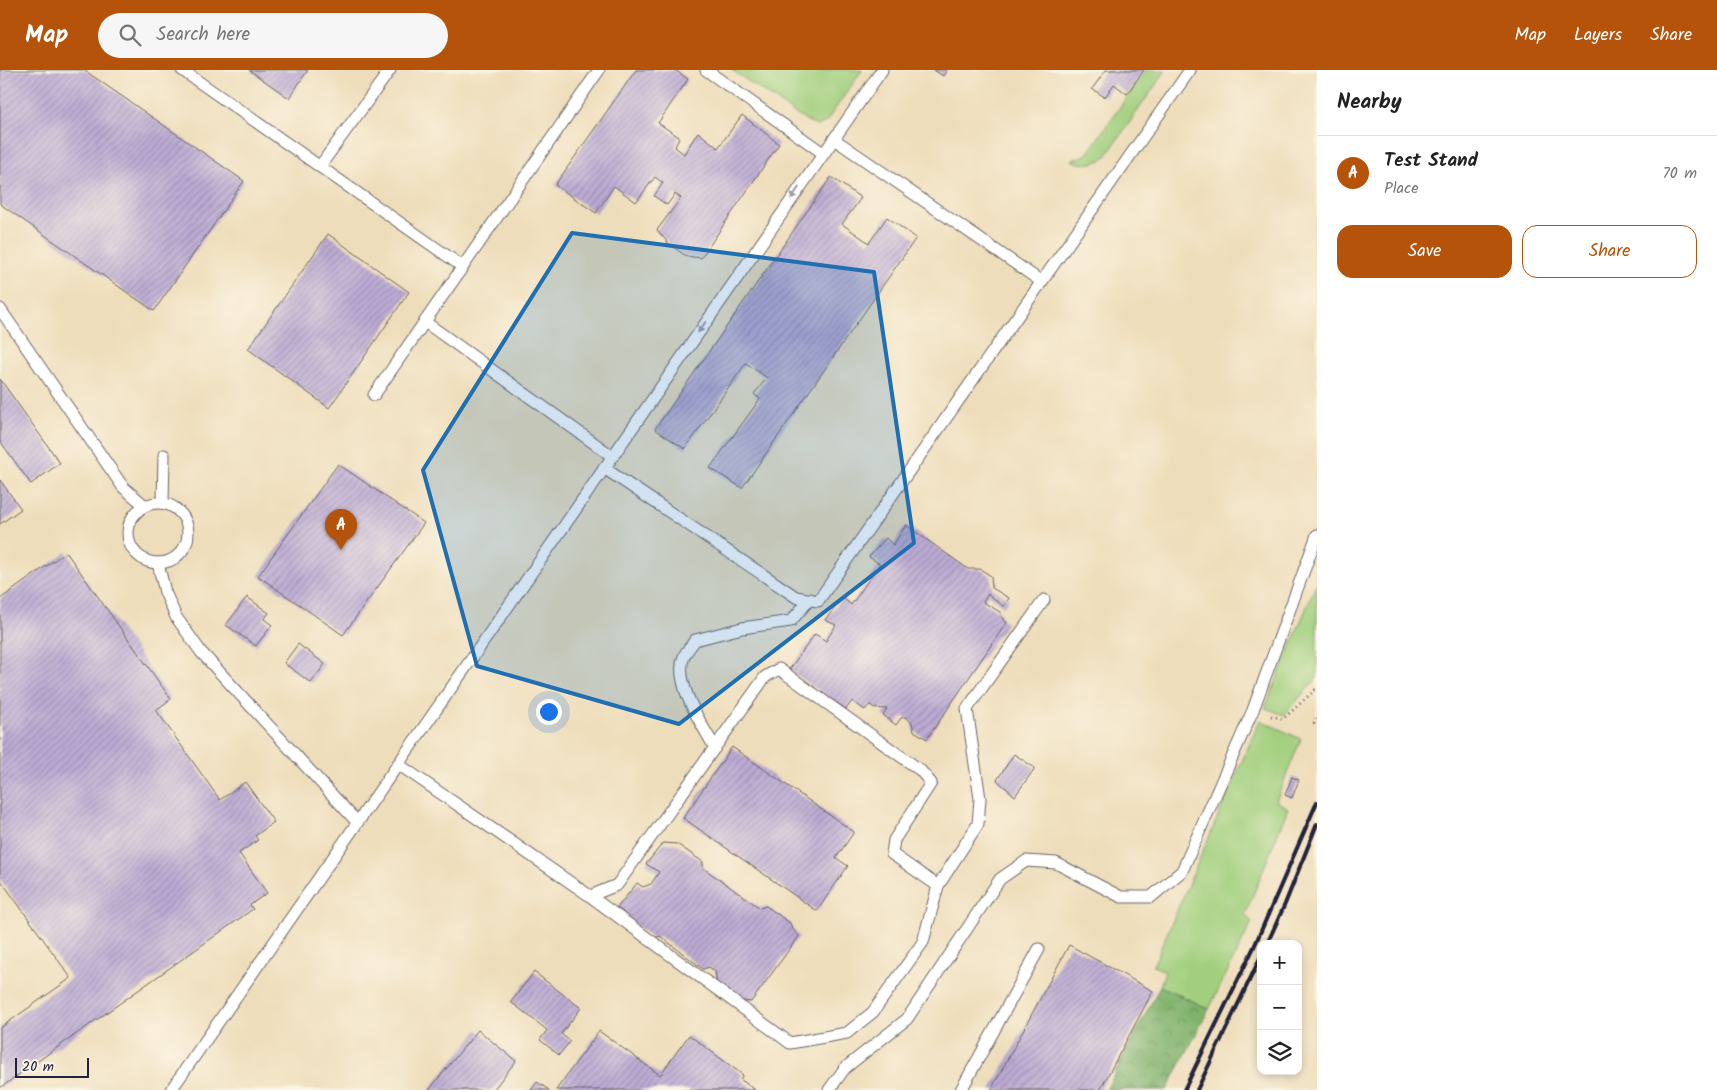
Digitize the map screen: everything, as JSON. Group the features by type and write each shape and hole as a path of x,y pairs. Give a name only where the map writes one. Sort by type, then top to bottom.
{"lane":[{"path":"182,70 463,267"},
{"path":"320,166 390,70"},
{"path":"374,395 599,70"},
{"path":"706,70 823,153"},
{"path":"172,1090 882,70"},
{"path":"604,468 796,597 818,600 1190,70"},
{"path":"834,139 1042,282"},
{"path":"0,309 123,487 144,506"},
{"path":"425,322 612,456"},
{"path":"163,503 164,455"},
{"path":"153,502 172,506 180,512 185,521 188,530 187,540 177,556 168,561 158,563 139,557 132,549 128,540 127,530 130,520 144,506 153,502"},
{"path":"829,1090 845,1068 907,1019 1000,879 1026,861 1056,863 1121,897 1151,897 1182,871 1254,710 1317,535"},
{"path":"158,563 165,592 176,617 201,652 358,822"},
{"path":"715,748 688,698 682,677 684,657 695,640 742,628 790,621 810,599"},
{"path":"398,764 590,896 790,1043 847,1033 873,1012 923,942 938,886 978,824 980,799 967,709 1044,600"},
{"path":"590,896 617,885 765,677 779,668 920,770 931,783 894,840 892,854 938,886"},
{"path":"961,1090 1039,949"}],"path":[{"path":"1274,717 1283,719 1315,690 1317,691"},
{"path":"1314,724 1317,716"}],"highlighted area":[{"path":"572,233 874,272 914,543 679,724 477,666 423,470"}],"green space":[{"path":"732,70 862,70 826,122 817,126 800,117"},
{"path":"1146,70 1166,70 1104,159 1088,164 1071,160 1086,155"},
{"path":"1317,582 1317,678 1284,715 1265,708"},
{"path":"1260,720 1301,739 1276,801 1288,808 1245,915 1252,922 1209,1009 1160,986 1165,971 1153,966"},
{"path":"1160,986 1209,1009 1167,1090 1106,1090"}],"building":[{"path":"0,70 84,70 244,181 154,311 0,204"},
{"path":"249,70 308,70 289,98"},
{"path":"636,70 675,70 688,79 658,123 679,137 675,147 684,154 698,132 718,148 742,115 779,144 701,258 686,256 669,244 657,230 681,198 675,194 667,205 654,196 663,183 655,177 636,202 614,186 596,213 555,185"},
{"path":"934,70 947,70 943,76"},
{"path":"1106,70 1144,70 1127,94 1114,84 1105,97 1092,89"},
{"path":"831,177 861,198 842,224 869,243 887,217 916,238 742,488 710,468 760,399 754,394 767,378 746,363 685,449 655,429"},
{"path":"328,234 409,292 329,408 248,349"},
{"path":"0,379 60,463 31,484 0,441"},
{"path":"338,464 424,523 343,635 258,576"},
{"path":"0,480 21,509 0,524"},
{"path":"906,525 968,569 980,569 991,576 992,588 1009,598 1004,607 988,594 983,602 1000,612 1003,620 1007,622 927,739 914,731 912,723 905,717 901,718 896,725 883,715 887,709 874,708 870,704 865,710 852,701 846,709 789,670 815,634 826,641 836,625 825,620 843,598 851,605 880,564 869,557 886,538 893,545"},
{"path":"66,552 171,699 156,710 220,800 245,782 274,822 255,836 258,840 239,853 267,893 250,905 253,909 0,1088 0,1028 71,978 0,879 0,599"},
{"path":"247,597 269,613 264,619 272,625 256,646 226,625"},
{"path":"298,644 325,664 311,683 284,663"},
{"path":"732,747 854,832 836,858 848,866 817,911 683,818"},
{"path":"1014,754 1035,768 1015,796 997,780"},
{"path":"1292,777 1299,780 1292,798 1285,795"},
{"path":"663,843 677,844 703,862 703,868 760,908 766,906 790,923 799,936 751,1002 737,1000 717,985 715,971 709,967 703,969 660,936 653,938 617,908 637,883 643,887 651,884 659,872 646,864"},
{"path":"1069,945 1153,991 1100,1090 991,1090"},
{"path":"534,972 581,1008 561,1034 570,1041 559,1055 540,1040 547,1030 511,1002"},
{"path":"478,1030 516,1061 493,1090 429,1090"},
{"path":"599,1031 660,1075 689,1035 743,1075 740,1079 755,1090 556,1090"},
{"path":"537,1082 549,1090 531,1090"}],"railway":[{"path":"1184,1090 1254,947 1317,802"},
{"path":"1269,940 1317,824"},
{"path":"1197,1090 1257,964"}],"place":[{"name":"Test Stand","path":"341,550"}]}
